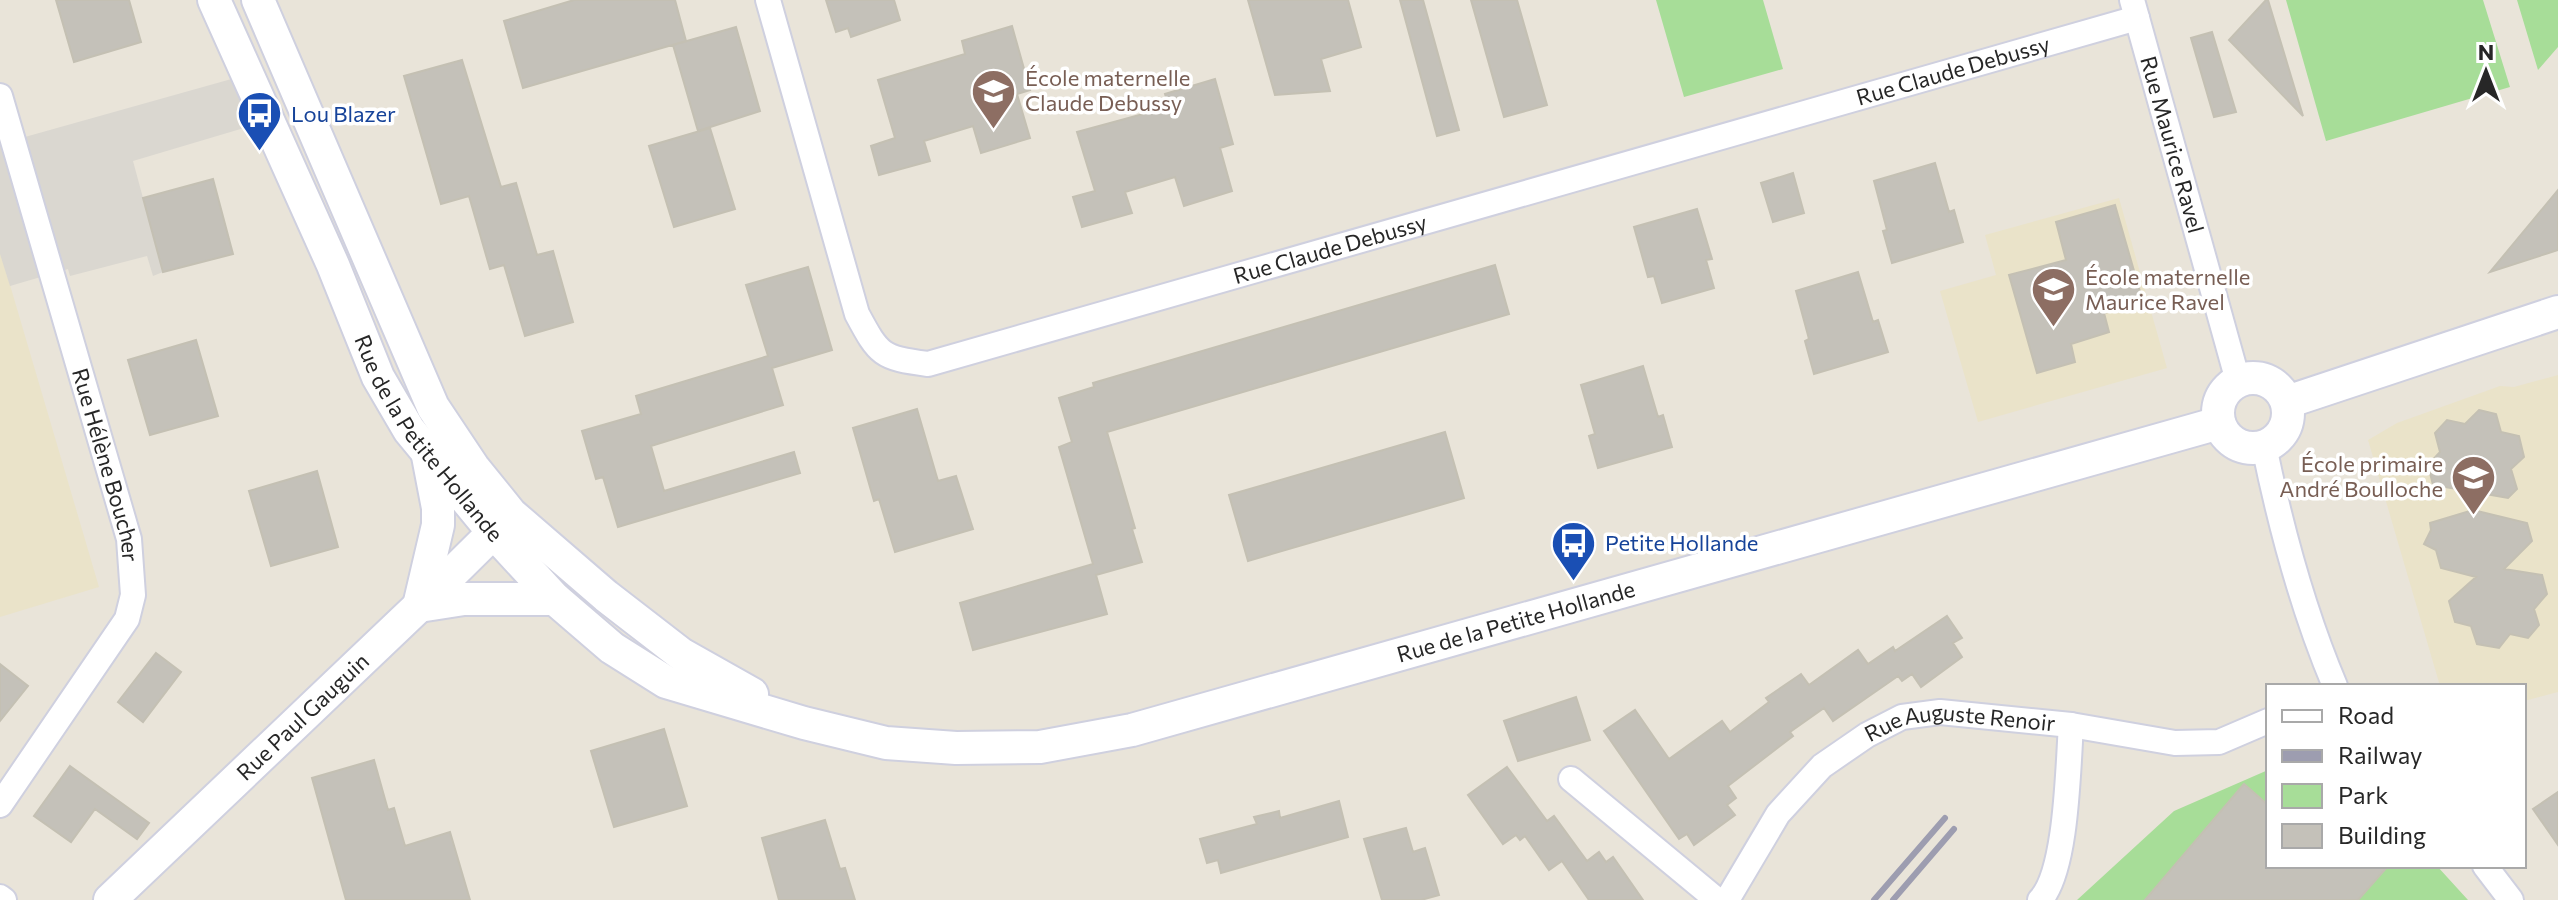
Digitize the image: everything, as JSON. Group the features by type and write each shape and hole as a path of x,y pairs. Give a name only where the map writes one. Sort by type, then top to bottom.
{"street":[{"name":"Rue de la Petite Hollande","path":"214,0 333,265 378,377 409,430 428,453 502,523 606,596 681,654 804,723"},
{"name":"Rue de la Petite Hollande","path":"258,0 433,407 473,467 502,523 555,599 612,648 666,682 804,723 886,743 956,748 1040,747 1132,730 2219,423"},
{"name":"Rue Claude Debussy","path":"768,0 857,314 875,348 895,360 928,364 2135,9"},
{"name":"Rue Maurice Ravel","path":"2135,9 2238,381"},
{"name":"Rue Hélène Boucher","path":"0,96 129,539 133,595 127,619 0,805"},
{"path":"2287,402 2558,312"},
{"path":"2250,377 2272,383 2287,402 2287,423 2282,434 2264,446 2253,448 2232,441 2219,423 2223,394 2238,381 2250,377"},
{"path":"2264,446 2280,525 2310,627 2334,684"},
{"path":"428,453 438,525 419,606 464,599 555,599"},
{"name":"Rue Paul Gauguin","path":"110,900 502,523"},
{"name":"Rue Auguste Renoir","path":"1727,900 1778,814 1822,766 1902,717 1940,712 2071,725 2175,743 2219,742 2266,722"},
{"path":"2040,900 2052,879 2060,849 2071,725"},
{"path":"1571,779 1717,900"},
{"path":"2487,868 2511,900"}],"shaded area":[{"path":"235,78 254,125 133,161 163,272 153,276 147,256 70,276 68,269 10,286 0,254 0,144"},
{"name":"École maternelle Maurice Ravel","path":"2119,198 2167,368 1978,422 1940,291 1996,275 1985,235"},
{"path":"0,251 99,587 0,617"},
{"name":"École primaire André Boulloche","path":"2558,375 2558,692 2526,700 2526,684 2439,684 2368,440 2397,423 2500,386 2514,387"}],"green space":[{"path":"1656,0 1763,0 1783,69 1684,97"},
{"path":"2286,0 2483,0 2510,87 2326,141"},
{"path":"2517,0 2558,0 2558,47 2538,70"},
{"path":"2266,771 2266,868 2439,868 2468,900 2077,900 2174,811"}],"building":[{"path":"56,0 129,0 141,42 74,62"},
{"path":"574,0 675,0 686,41 523,88 504,21"},
{"path":"826,0 894,0 900,20 851,37 848,28 836,32"},
{"path":"1248,0 1348,0 1361,47 1321,59 1330,91 1275,95"},
{"path":"1400,0 1423,0 1459,130 1437,136"},
{"path":"1471,0 1517,0 1547,105 1504,117"},
{"path":"2268,0 2303,116 2229,40"},
{"path":"1012,26 1030,90 1017,94 1030,138 981,153 973,126 924,141 930,161 879,175 871,146 895,138 878,80 965,54 962,41"},
{"path":"736,27 760,111 698,131 673,45"},
{"path":"2212,32 2236,112 2214,117 2191,38"},
{"path":"462,60 501,187 516,183 537,255 553,251 573,322 525,336 504,265 490,269 469,196 441,204 404,76"},
{"path":"1215,79 1233,144 1220,148 1232,191 1184,206 1175,177 1125,192 1132,213 1082,227 1073,197 1095,191 1077,132 1169,107 1165,94"},
{"path":"710,128 735,209 674,227 649,146"},
{"path":"1935,163 1949,212 1954,210 1963,242 1892,263 1874,181"},
{"path":"1793,173 1804,213 1773,222 1761,183"},
{"path":"213,179 233,254 163,272 143,198"},
{"path":"2558,190 2558,250 2490,272"},
{"path":"2115,205 2143,302 2104,313 2109,332 2071,344 2075,362 2037,373 2009,275 2066,260 2056,222"},
{"path":"1697,209 1712,259 1706,260 1714,288 1662,303 1654,276 1648,277 1634,227"},
{"path":"1495,265 1509,314 1107,432 1142,562 1096,575 1107,614 973,650 960,603 1093,564 1059,447 1072,442 1059,398 1094,387 1093,383"},
{"path":"808,267 832,350 772,368 783,405 651,446 664,491 794,452 800,473 618,527 603,477 596,479 582,431 641,414 636,396 768,356 746,285"},
{"path":"1858,272 1873,322 1878,320 1888,352 1814,374 1805,341 1809,339 1796,291"},
{"path":"196,340 218,416 150,435 128,360"},
{"path":"1643,366 1658,417 1663,415 1672,447 1598,468 1589,436 1595,434 1581,385"},
{"path":"917,409 938,481 956,476 973,529 895,552 879,499 874,501 853,428"},
{"path":"2479,410 2496,414 2501,432 2519,436 2524,457 2511,469 2517,489 2508,498 2433,485 2428,465 2440,452 2435,433 2447,420 2465,424"},
{"path":"1445,432 1464,498 1248,561 1229,495"},
{"path":"317,471 338,547 271,566 249,491"},
{"path":"2473,510 2527,523 2532,541 2504,569 2542,575 2547,594 2534,609 2539,625 2528,638 2510,634 2499,648 2477,644 2471,626 2455,622 2449,601 2476,577 2441,568 2436,550 2424,544 2431,530 2430,523"},
{"path":"1947,616 1962,638 1953,643 1962,657 1921,687 1912,674 1902,681 1898,676 1833,721 1824,708 1790,732 1793,736 1728,786 1736,798 1727,805 1735,815 1694,845 1687,834 1679,839 1604,731 1635,710 1669,759 1722,721 1730,732 1769,702 1766,698 1801,674 1809,685 1858,650 1868,664 1893,647 1895,651"},
{"path":"156,653 181,672 143,722 118,702"},
{"path":"0,664 28,686 0,721"},
{"path":"1576,697 1590,740 1518,761 1504,721"},
{"path":"664,729 687,806 614,827 591,751"},
{"path":"374,760 388,810 394,808 405,846 450,832 470,900 346,900 312,778"},
{"path":"70,766 149,823 137,839 95,809 71,842 34,816"},
{"path":"1507,767 1547,821 1554,816 1587,861 1599,852 1606,862 1613,857 1643,900 1589,900 1562,861 1549,870 1525,836 1520,840 1516,835 1503,844 1468,795"},
{"path":"2244,784 2266,803 2266,868 2386,868 2358,900 2145,900"},
{"path":"2558,792 2558,845 2533,809"},
{"path":"1339,801 1348,837 1221,873 1218,860 1207,863 1200,839 1257,824 1254,817 1279,811 1280,818"},
{"path":"825,820 840,869 845,868 855,900 779,900 762,838"},
{"path":"1406,828 1413,852 1425,848 1439,895 1421,900 1382,900 1364,839"}],"railway":[{"path":"1874,900 1945,818"},
{"path":"1893,900 1954,829"}],"place":[{"name":"École maternelle Claude Debussy","path":"994,130"},
{"name":"Lou Blazer","path":"260,153"},
{"name":"École maternelle Maurice Ravel","path":"2054,329"},
{"name":"École primaire André Boulloche","path":"2474,516"},
{"name":"Petite Hollande","path":"1574,582"}]}
